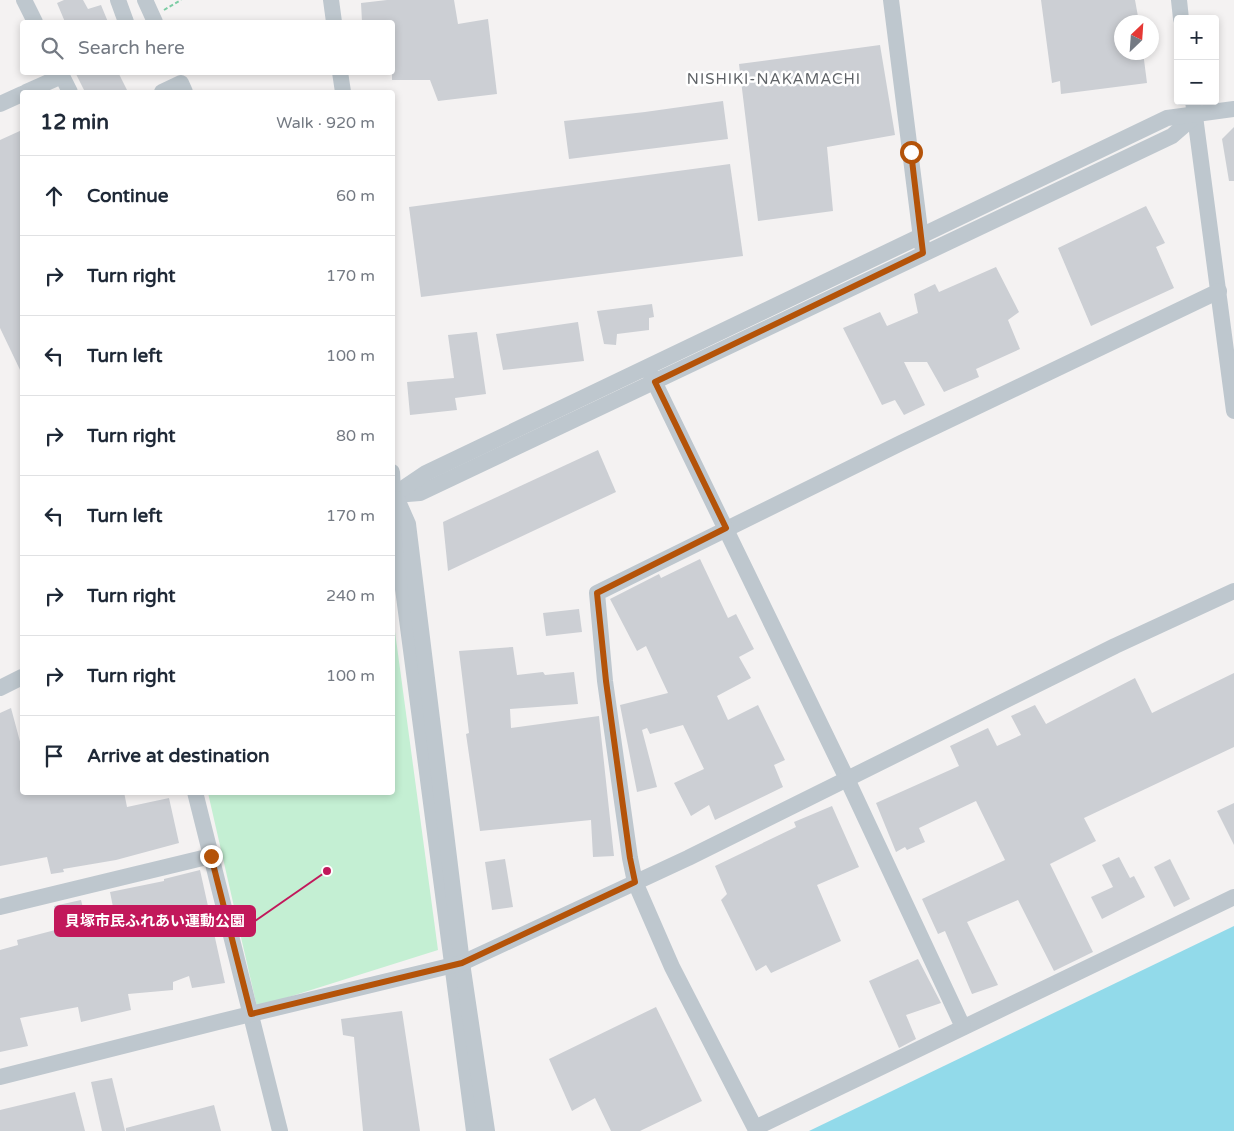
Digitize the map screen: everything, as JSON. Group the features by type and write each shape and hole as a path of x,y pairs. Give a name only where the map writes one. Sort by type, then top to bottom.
{"street":[{"path":"24,0 34,20"},
{"path":"118,0 125,20"},
{"path":"145,0 154,20"},
{"path":"331,0 334,20"},
{"path":"891,0 923,253"},
{"path":"1179,0 1181,15"},
{"path":"30,90 59,75"},
{"path":"62,75 69,90"},
{"path":"340,75 343,90"},
{"path":"166,90 181,83"},
{"path":"0,104 20,95"},
{"path":"651,375 923,253 1172,136 1194,108"},
{"path":"1194,108 1234,411"},
{"path":"395,496 420,493 921,235 1167,118 1194,108 1234,109"},
{"path":"1219,291 726,528 597,593 607,691 635,882 672,967 755,1128 1234,898"},
{"path":"651,375 847,779 963,1027"},
{"path":"395,498 408,524 474,1131"},
{"path":"0,1077 457,965 635,882 1115,646 1234,591"},
{"path":"0,688 20,678"},
{"path":"196,795 280,1131"},
{"path":"0,907 211,856"},
{"path":"457,965 487,1131"}],"green space":[{"path":"395,632 438,950 257,1007 208,795 395,795"}],"water":[{"path":"1234,926 1234,1131 809,1131"}],"building":[{"path":"64,0 83,0 88,9 101,5 107,20 64,20 57,3"},
{"path":"387,0 454,0 458,24 488,19 497,94 438,101 430,80 392,80 392,75 395,75 395,20 362,20 361,3"},
{"path":"1041,0 1135,0 1138,15 1114,15 1114,60 1144,60 1147,83 1061,94 1060,81 1052,83"},
{"path":"880,45 895,135 827,147 833,211 758,221 739,64"},
{"path":"76,75 120,75 127,90 84,90"},
{"path":"723,101 728,139 569,159 564,121"},
{"path":"1234,127 1234,181 1229,181 1222,139"},
{"path":"20,131 20,370 0,328 0,140"},
{"path":"730,164 743,256 421,297 409,207"},
{"path":"1146,206 1165,243 1156,247 1174,288 1091,326 1058,248"},
{"path":"996,267 1019,312 1008,320 1020,349 976,369 979,377 944,392 927,362 904,362 925,405 904,415 895,400 882,405 843,328 880,312 887,326 918,313 914,294 935,284 939,292"},
{"path":"652,304 654,317 649,318 649,330 617,334 616,345 604,344 597,311"},
{"path":"578,322 584,361 503,370 496,334"},
{"path":"477,332 486,394 455,398 457,410 410,415 407,382 454,378 448,335"},
{"path":"598,450 616,492 448,571 443,522"},
{"path":"700,559 728,618 736,614 754,649 739,657 751,678 717,696 728,720 758,705 785,760 774,765 783,787 715,820 709,805 691,816 674,783 704,769 683,725 650,734 647,728 642,730 657,787 637,792 620,705 668,693 646,646 637,651 610,599 659,574 661,578"},
{"path":"579,609 582,632 546,636 543,613"},
{"path":"513,647 517,675 543,672 545,675 574,672 578,704 510,709 511,728 599,716 614,856 593,857 591,820 480,831 466,734 469,733 459,651"},
{"path":"1234,673 1234,747 1084,818 1096,841 1050,864 1093,952 1054,971 1018,900 967,922 998,985 972,994 945,931 938,934 922,899 1005,860 976,801 919,828 925,842 907,850 905,847 896,852 876,803 959,766 950,746 988,728 997,746 1021,735 1011,716 1035,705 1046,724 1135,678 1152,713"},
{"path":"11,708 20,742 20,795 125,795 127,807 169,798 179,843 116,860 63,869 64,872 51,874 47,857 0,866 0,713"},
{"path":"1234,803 1234,845 1217,811"},
{"path":"832,806 859,867 817,885 841,941 771,973 766,965 756,971 721,900 727,894 715,866 796,827 794,822"},
{"path":"1119,857 1130,878 1134,876 1145,897 1102,919 1091,897 1113,887 1102,865"},
{"path":"505,859 513,907 492,910 485,862"},
{"path":"1170,859 1190,899 1174,907 1154,867"},
{"path":"200,870 225,983 192,988 189,976 173,982 173,990 128,994 131,1010 81,1022 78,1007 20,1018 28,1046 0,1052 0,950 18,945 17,940 59,929 54,906 81,900 88,928 116,922 110,892 164,881 164,879"},
{"path":"918,959 941,1003 906,1015 916,1039 899,1048 869,981"},
{"path":"656,1007 702,1101 640,1131 611,1131 595,1098 572,1111 549,1059"},
{"path":"402,1011 420,1131 363,1131 354,1037 343,1035 341,1019"},
{"path":"112,1078 125,1131 102,1131 91,1082"},
{"path":"75,1092 85,1131 0,1131 0,1110"},
{"path":"214,1105 221,1131 126,1131 126,1128"}],"place":[{"name":"貝塚市民ふれあい運動公園","path":"327,871"}],"district":[{"name":"NISHIKI-NAKAMACHI","path":"774,79"}],"route":[{"path":"211,856 251,1014 462,963 635,882 630,858 606,681 597,593 726,528 655,382 923,253 911,152"}]}
